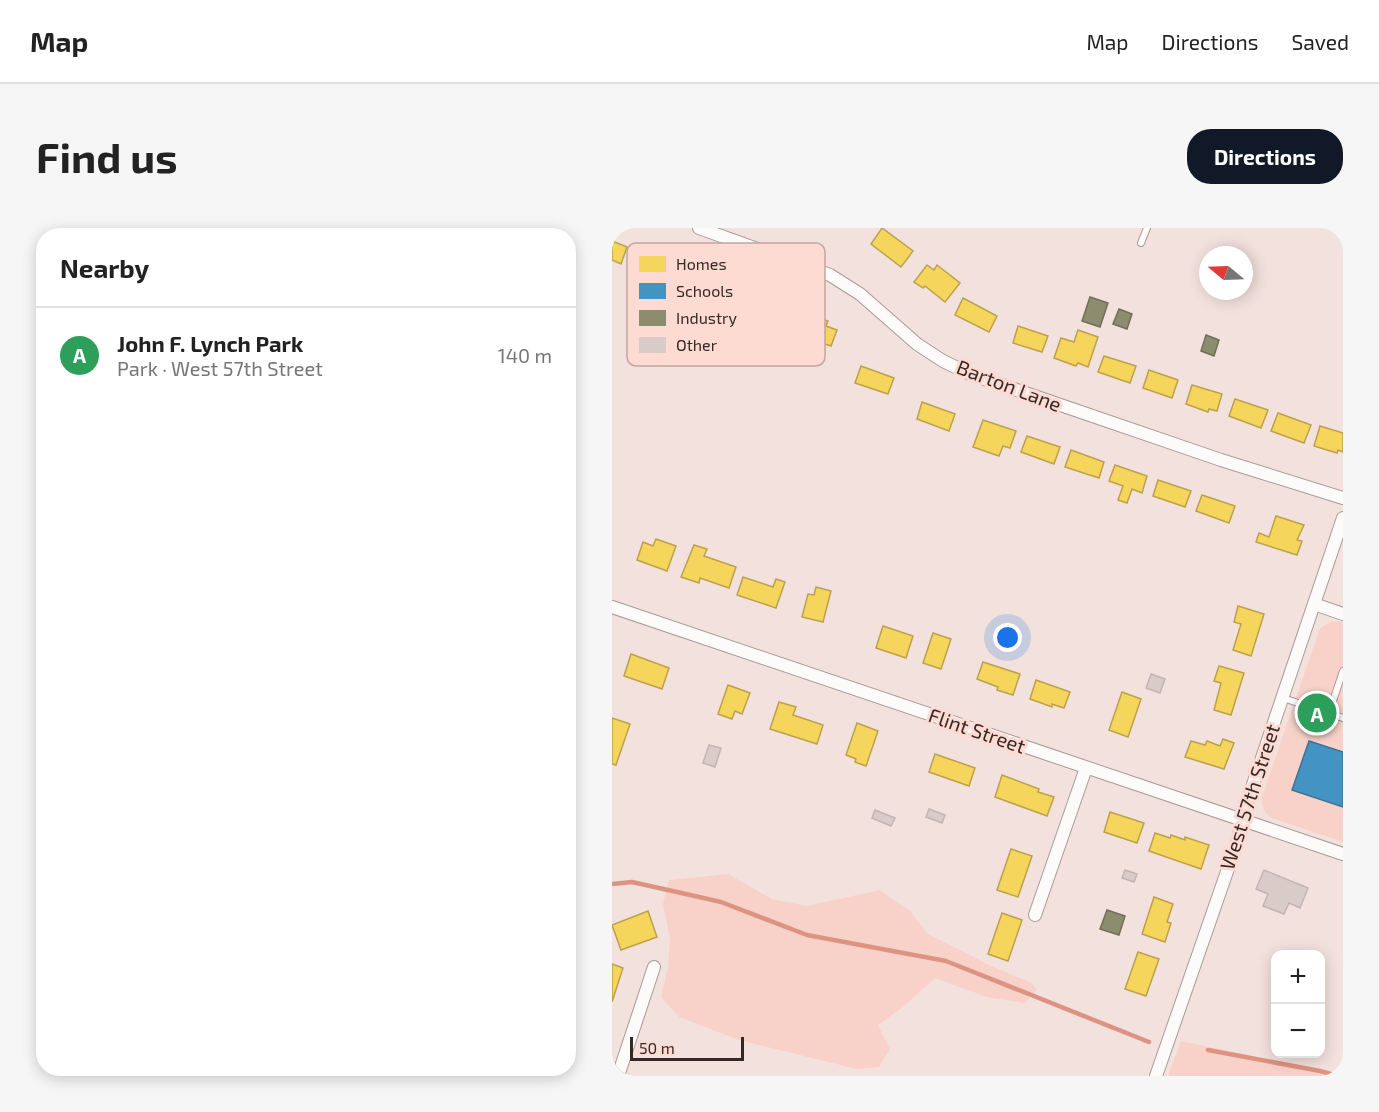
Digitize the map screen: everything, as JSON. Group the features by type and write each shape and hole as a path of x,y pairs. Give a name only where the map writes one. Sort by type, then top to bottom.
{"street":[{"name":"Barton Lane","path":"699,228 741,243"},
{"name":"Barton Lane","path":"825,273 860,294 917,344 943,361 970,374 1221,460 1343,498"},
{"name":"West 57th Street","path":"1156,1076 1239,837 1241,820 1343,518"},
{"path":"1314,604 1343,614"},
{"name":"Flint Street","path":"612,607 1343,854"},
{"path":"1035,915 1086,768"},
{"path":"618,1076 654,967"}],"lane":[{"path":"1141,243 1147,228"},
{"path":"1329,713 1343,671"},
{"path":"1283,698 1343,718"}],"shaded area":[{"path":"1332,621 1343,622 1343,842 1271,818 1266,814 1262,801 1320,628"},
{"path":"728,874 772,899 807,906 880,890 910,911 928,934 991,966 1032,983 1037,990 1025,1003 987,997 935,978 903,1007 878,1025 890,1049 879,1067 857,1069 739,1040 679,1017 661,997 668,967 670,938 663,904 669,880"},
{"path":"1181,1041 1280,1062 1325,1076 1168,1076"}],"building: Homes":[{"path":"882,228 913,251 901,267 871,244"},
{"path":"612,241 627,247 621,264 612,260"},
{"path":"927,265 934,270 937,265 960,283 945,302 925,286 923,288 914,282"},
{"path":"963,298 997,316 989,332 955,315"},
{"path":"825,320 828,321 826,326 837,330 831,346 825,344"},
{"path":"1018,326 1048,336 1042,352 1013,343"},
{"path":"1078,330 1098,337 1088,367 1078,363 1076,366 1054,358 1061,338 1074,342"},
{"path":"1104,356 1136,366 1130,383 1098,372"},
{"path":"861,366 894,378 888,394 855,383"},
{"path":"1149,370 1178,380 1172,398 1143,388"},
{"path":"1192,385 1222,394 1217,411 1209,409 1208,412 1186,404"},
{"path":"1235,399 1268,410 1261,428 1229,416"},
{"path":"922,402 955,414 949,431 917,419"},
{"path":"1278,413 1311,425 1304,443 1271,431"},
{"path":"983,420 1016,431 1010,448 1003,446 999,456 973,447"},
{"path":"1320,426 1343,433 1343,452 1338,450 1337,453 1314,446"},
{"path":"1027,436 1060,447 1054,464 1021,452"},
{"path":"1071,450 1104,462 1099,478 1065,467"},
{"path":"1115,465 1147,476 1142,493 1132,489 1127,503 1118,500 1123,486 1109,481"},
{"path":"1158,480 1191,491 1185,507 1153,496"},
{"path":"1202,495 1235,506 1229,523 1196,511"},
{"path":"1276,516 1304,525 1297,540 1302,541 1297,555 1256,542 1259,533 1269,537"},
{"path":"656,539 676,546 667,571 637,560 643,542 653,546"},
{"path":"694,545 707,549 704,556 736,567 729,588 700,578 699,583 681,577"},
{"path":"743,577 773,587 776,579 785,582 776,608 737,595"},
{"path":"816,587 831,591 823,622 802,617 808,594 814,595"},
{"path":"1238,606 1264,614 1251,656 1233,650 1241,624 1234,622"},
{"path":"883,626 913,636 906,658 876,648"},
{"path":"933,633 951,639 941,669 923,663"},
{"path":"631,654 669,668 662,689 624,676"},
{"path":"983,662 1020,674 1013,695 997,690 998,687 977,679"},
{"path":"1219,666 1244,673 1231,715 1214,710 1221,683 1214,681"},
{"path":"1036,680 1070,692 1064,708 1052,704 1052,707 1030,699"},
{"path":"728,685 750,693 742,714 735,711 732,719 718,714"},
{"path":"1122,692 1141,699 1128,737 1109,730"},
{"path":"779,702 796,707 793,715 823,725 817,744 770,729"},
{"path":"612,718 630,724 616,765 612,764"},
{"path":"857,723 878,731 866,766 846,755"},
{"path":"1223,739 1234,743 1224,769 1185,757 1191,741 1205,745 1207,741 1220,746"},
{"path":"935,754 975,768 969,786 929,772"},
{"path":"1002,775 1054,797 1047,816 995,797"},
{"path":"1110,812 1144,823 1137,843 1104,832"},
{"path":"1155,833 1185,840 1185,837 1209,845 1201,869 1149,851"},
{"path":"1011,849 1032,856 1018,897 997,890"},
{"path":"1154,897 1173,904 1167,922 1171,923 1165,942 1142,934"},
{"path":"648,911 657,937 621,950 612,925"},
{"path":"1002,913 1022,920 1008,961 988,954"},
{"path":"1138,952 1159,959 1146,996 1125,989"},
{"path":"612,964 623,968 612,1002"}],"building: Schools":[{"path":"1309,741 1343,752 1343,807 1292,790"}],"building: Industry":[{"path":"1090,297 1108,303 1100,327 1082,321"},
{"path":"1119,309 1132,314 1127,329 1113,324"},
{"path":"1206,335 1219,340 1214,356 1201,351"},
{"path":"1107,910 1125,916 1119,935 1100,929"}],"building: Other":[{"path":"1151,674 1165,679 1160,693 1146,688"},
{"path":"709,745 721,748 715,767 703,763"},
{"path":"929,809 945,815 942,823 926,817"},
{"path":"875,810 895,818 891,826 872,818"},
{"path":"1125,870 1137,874 1134,882 1122,878"},
{"path":"1264,870 1308,888 1300,908 1289,903 1284,914 1263,906 1268,894 1256,889"}],"waterway":[{"path":"612,884 632,882 721,902 807,935 946,961 1149,1042"},
{"path":"1208,1050 1338,1076"}],"place":[{"name":"John F. Lynch Park","path":"1317,713"}]}
